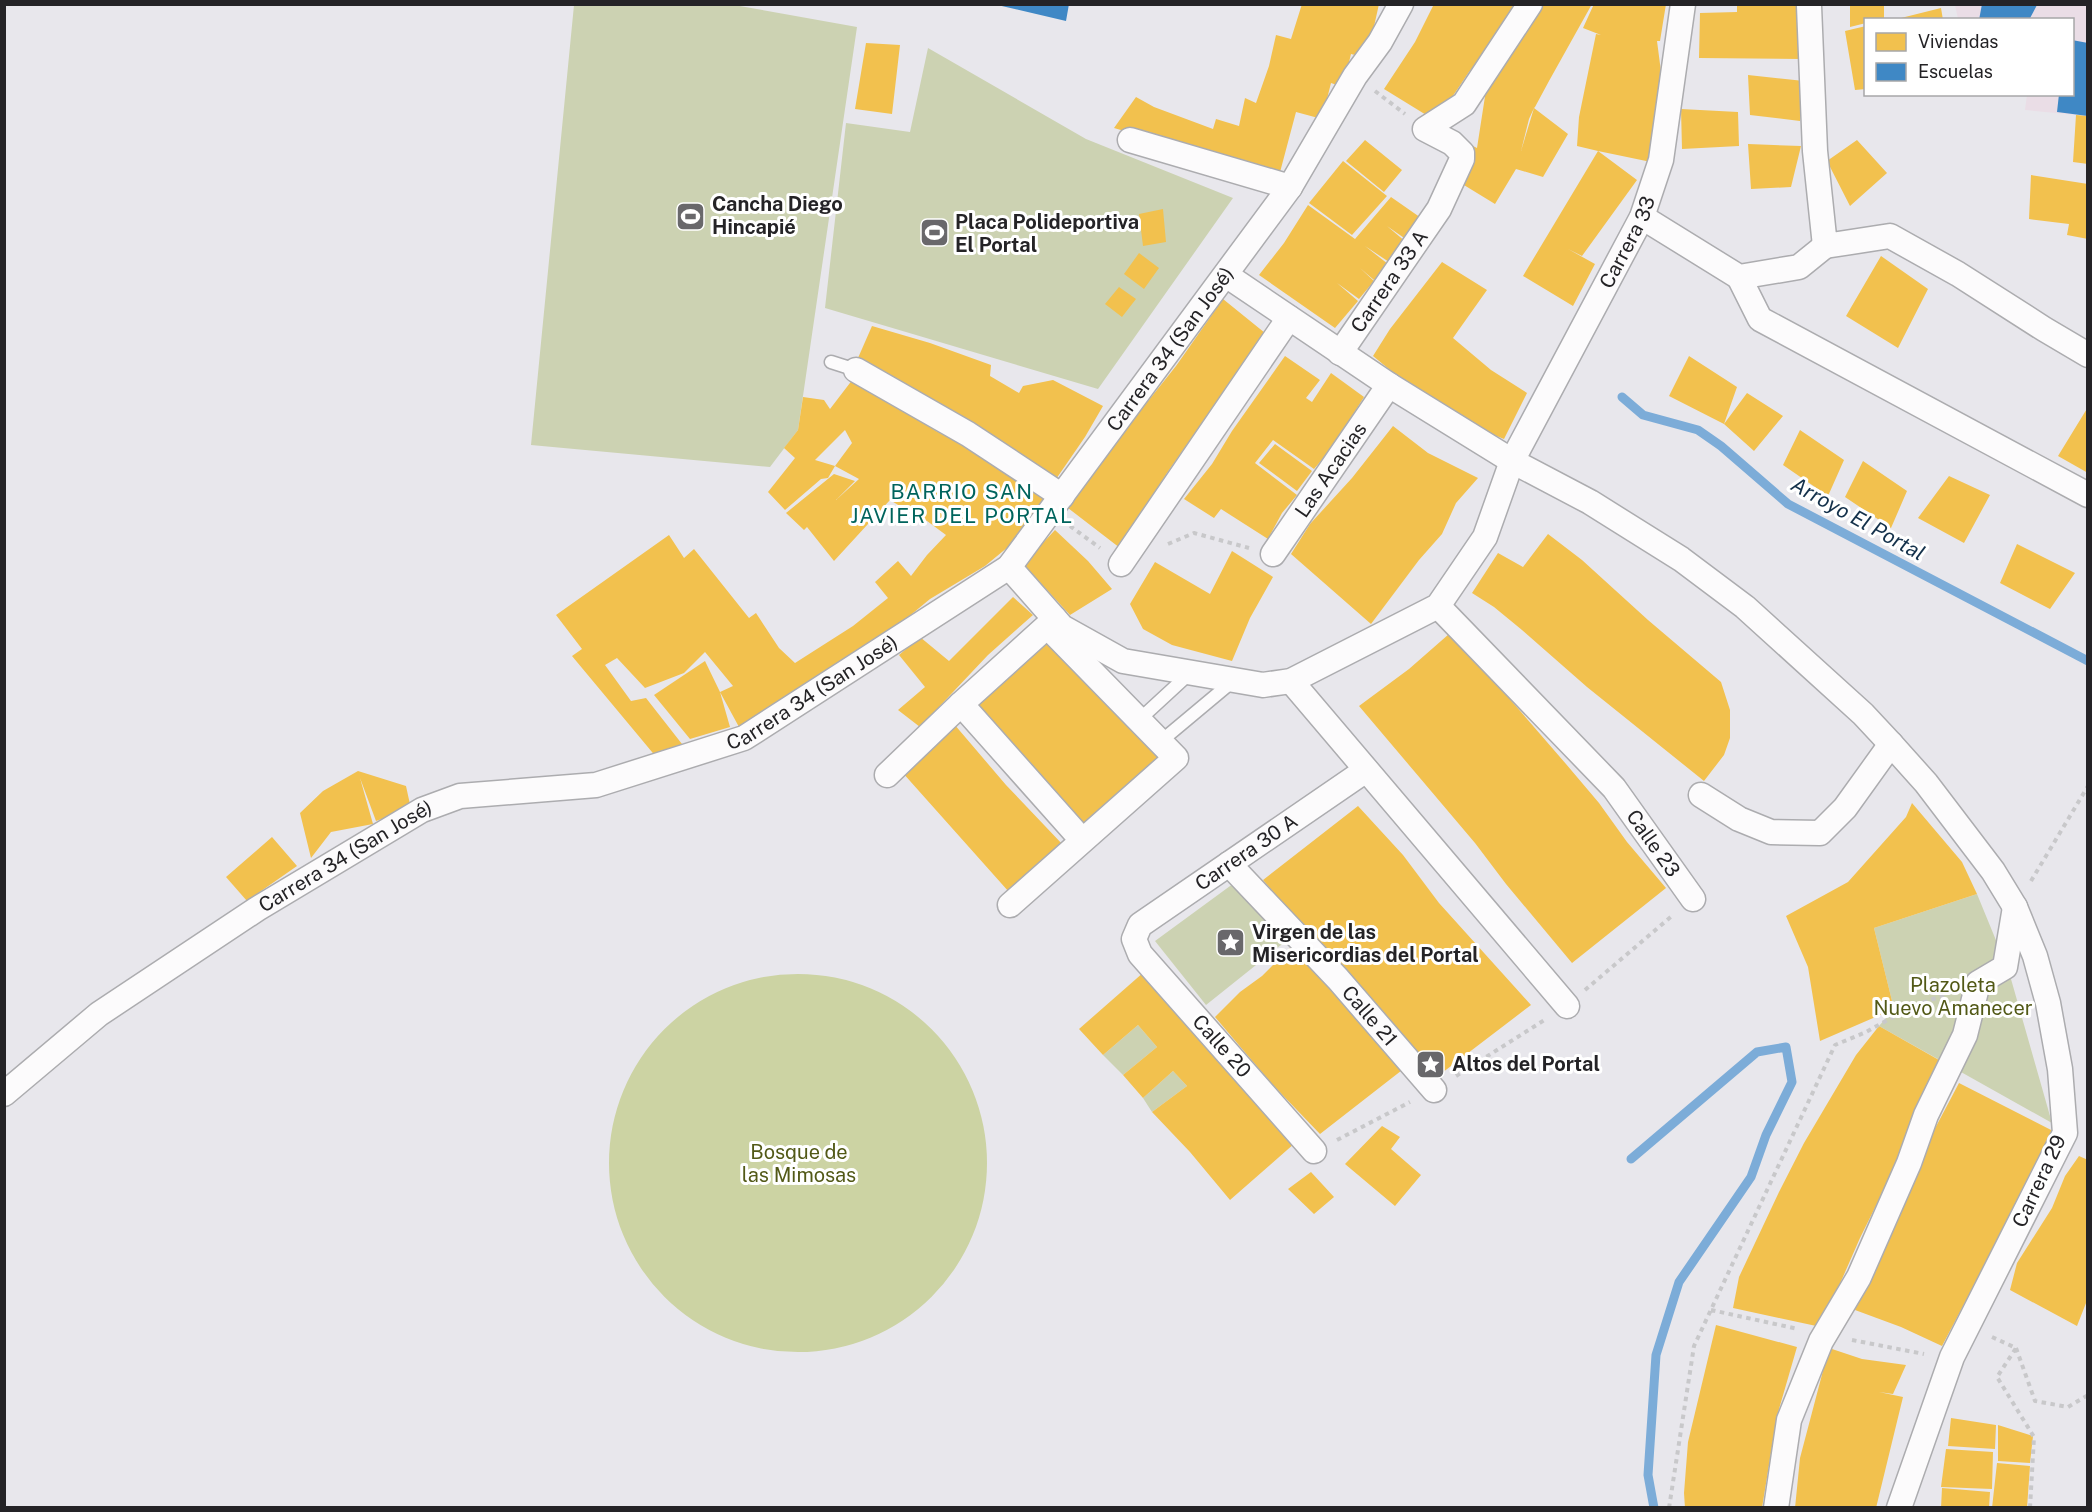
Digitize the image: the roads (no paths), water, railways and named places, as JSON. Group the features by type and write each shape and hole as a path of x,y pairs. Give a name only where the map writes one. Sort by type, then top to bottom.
{"street":[{"name":"Carrera 34 (San José)","path":"4,1094 99,1014 257,909 422,810 460,796 596,785 744,738 1009,567 1290,187 1401,4"},
{"name":"Carrera 33 A","path":"1340,353 1439,209 1462,159 1462,153 1452,144 1425,129 1464,104 1530,4"},
{"name":"Carrera 33","path":"1438,606 1485,537 1512,461 1642,217 1661,160 1683,4"},
{"path":"1809,6 1815,151 1825,246"},
{"path":"1130,140 1290,187"},
{"path":"1642,217 1739,277 1760,319 2088,495"},
{"path":"1739,277 1799,267 1825,246 1890,236 1958,274 2088,355"},
{"name":"Carrera 29","path":"1226,275 1389,385 1512,461 1590,502 1681,559 1736,600 1863,714 1892,744 1926,783 1986,862 2015,907 2035,956 2048,1003 2060,1069 2065,1133 1952,1357 1899,1508"},
{"path":"1121,564 1289,318"},
{"path":"856,370 968,434 1056,503"},
{"name":"Las Acacias","path":"1273,554 1389,385"},
{"path":"1009,567 1051,622 1138,720 1176,758 1010,905"},
{"path":"1051,622 1123,661 1263,685 1290,681 1438,606"},
{"name":"Calle 23","path":"1438,606 1614,788 1693,899"},
{"path":"887,775 1051,622"},
{"path":"1290,681 1567,1006"},
{"path":"961,705 1082,840"},
{"path":"1701,795 1739,819 1771,832 1820,833 1845,808 1892,744"},
{"name":"Carrera 30 A","path":"1134,939 1140,925 1366,770"},
{"name":"Calle 21","path":"1229,864 1338,979 1434,1090"},
{"path":"1776,1508 1790,1420 1821,1341 1859,1277 1909,1163 1926,1115 1965,1035 1978,983 2005,967 2015,907"},
{"name":"Calle 20","path":"1134,939 1140,954 1314,1151"}],"lane":[{"path":"831,362 856,370"},
{"path":"1138,720 1190,673"},
{"path":"1160,741 1234,680"}],"waterway":[{"name":"Arroyo El Portal","path":"1622,397 1643,415 1698,430 1721,446 1788,504 2088,661"},
{"path":"1631,1159 1757,1052 1786,1047 1792,1082 1766,1135 1751,1177 1679,1282 1656,1355 1648,1475 1654,1508"}],"place":[{"name":"Cancha Diego Hincapié","path":"691,216"},
{"name":"Placa Polideportiva El Portal","path":"934,233"},
{"name":"Virgen de las Misericordias del Portal","path":"1231,943"},
{"name":"Altos del Portal","path":"1431,1064"}],"district":[{"name":"BARRIO SAN JAVIER DEL PORTAL","path":"962,504"}],"park label":[{"name":"Plazoleta Nuevo Amanecer","path":"1953,996"},
{"name":"Bosque de las Mimosas","path":"799,1164"}]}
